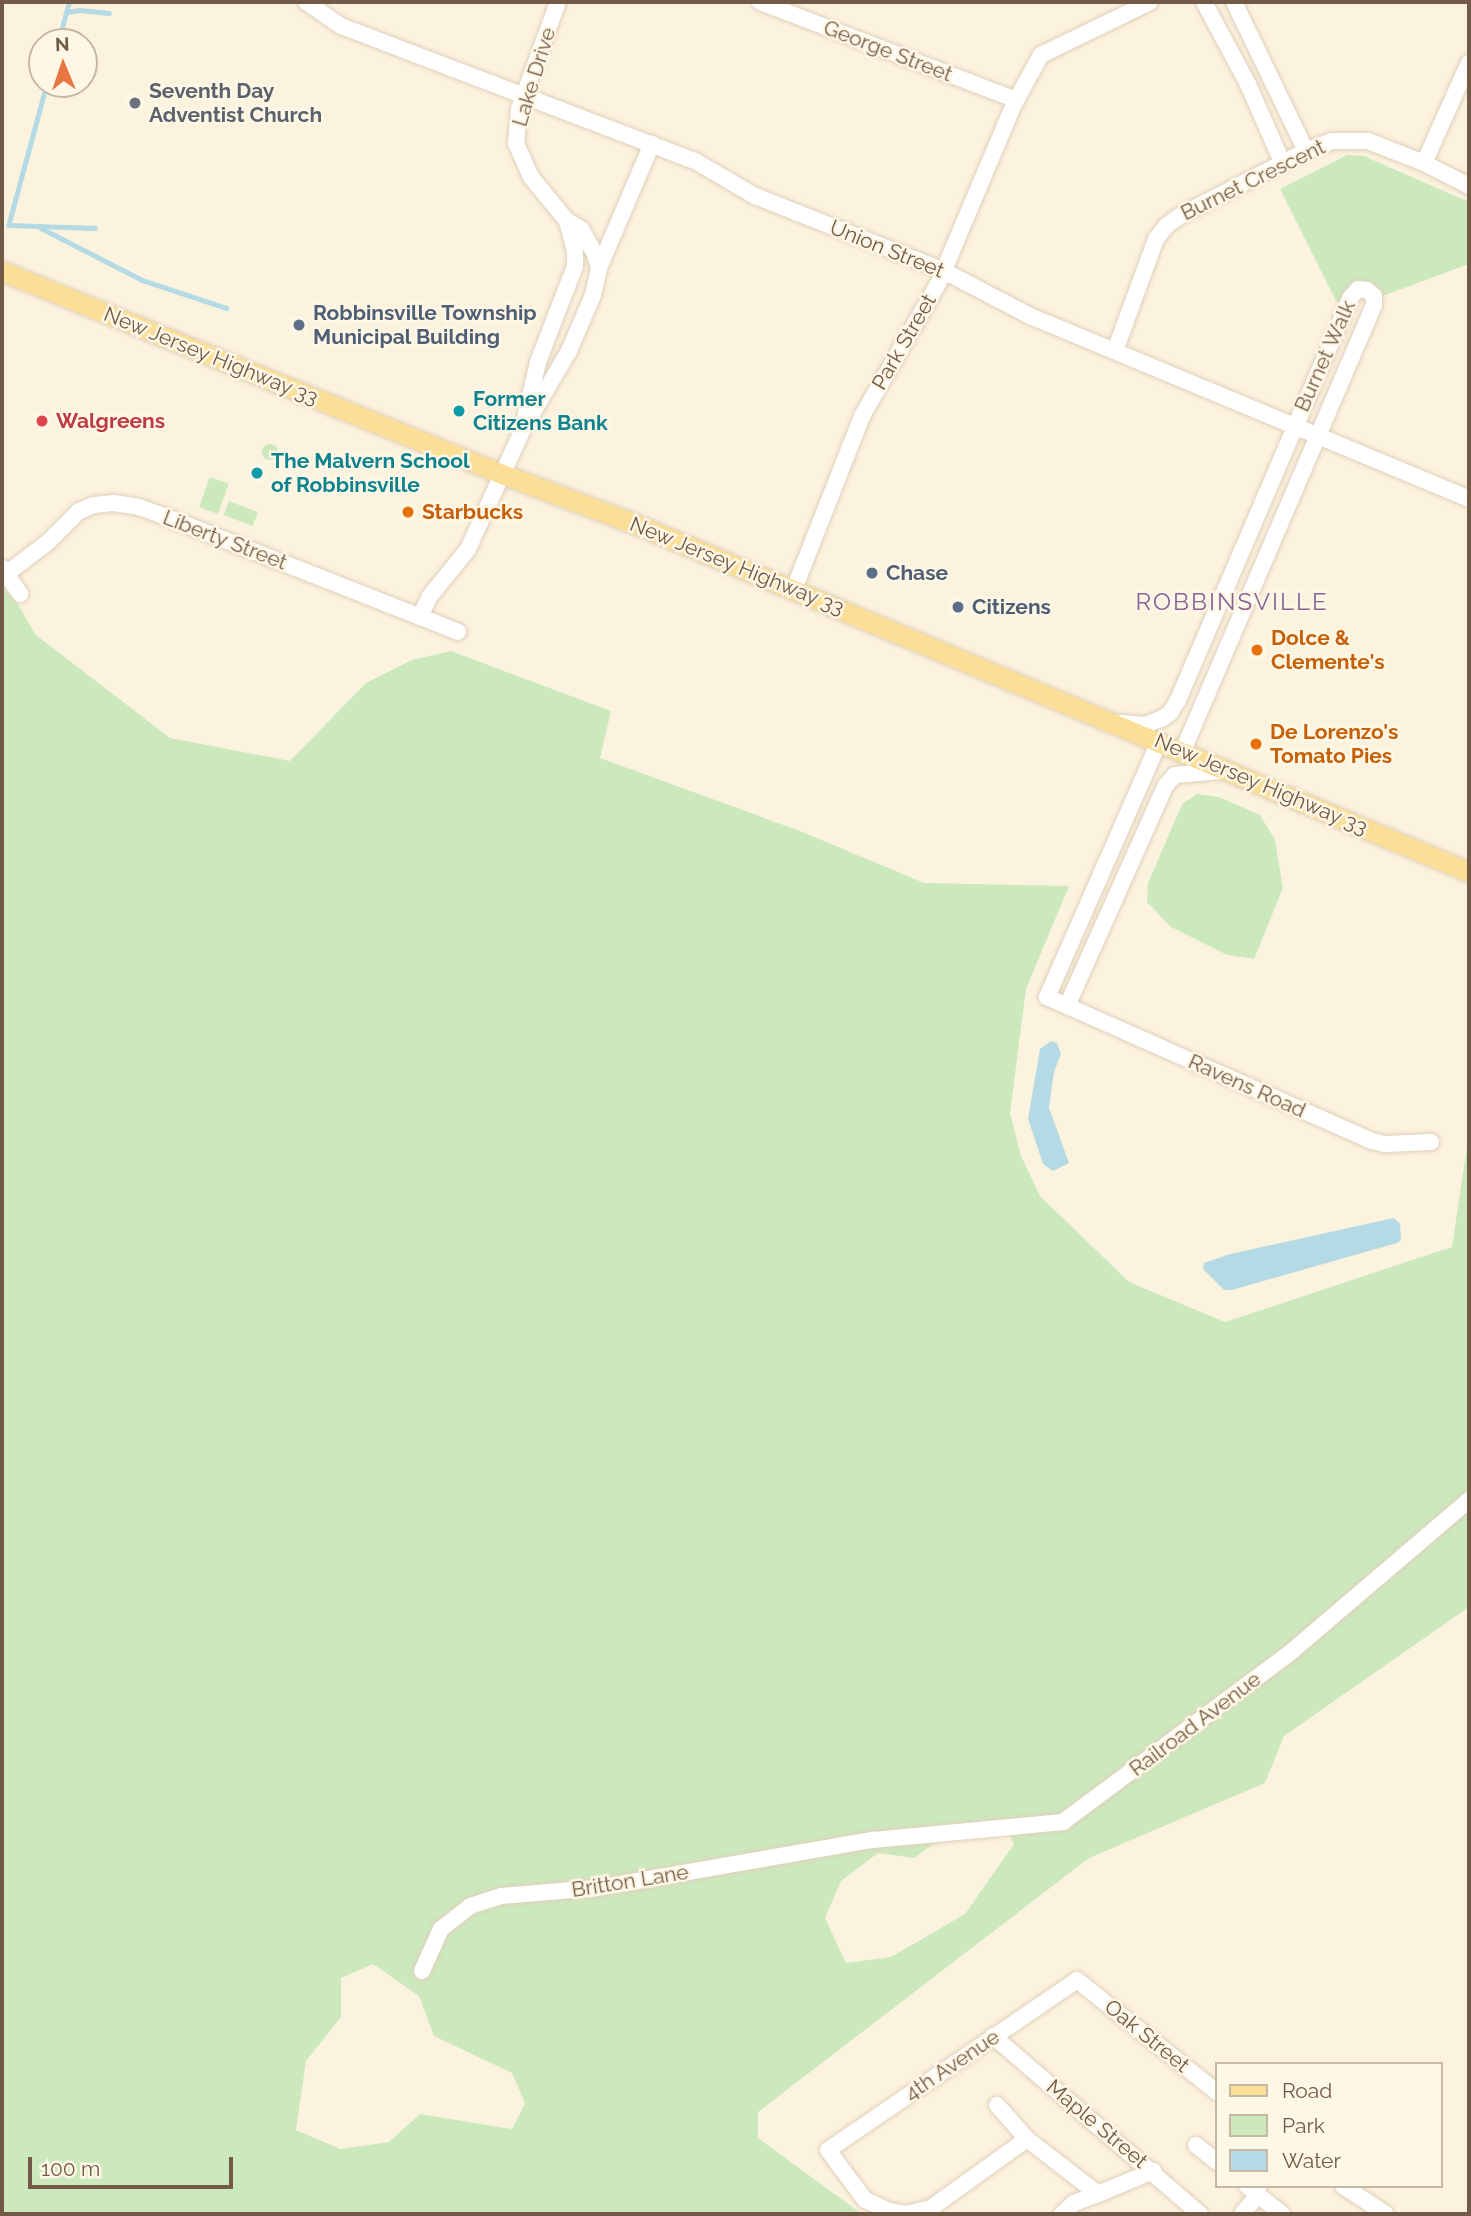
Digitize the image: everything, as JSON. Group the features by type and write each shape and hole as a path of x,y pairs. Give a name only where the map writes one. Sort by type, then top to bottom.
{"main road":[{"name":"New Jersey Highway 33","path":"2,271 794,589 1469,872"}],"street":[{"name":"Union Street","path":"306,2 341,26 524,94 695,162 755,196 944,271 1030,316 1469,499"},
{"name":"Lake Drive","path":"522,430 538,362 575,266 575,251 566,221 531,177 518,154 517,120 558,2"},
{"name":"George Street","path":"760,2 1016,100"},
{"name":"Park Street","path":"794,589 862,416 944,271 1016,100 1041,55 1150,2"},
{"path":"1204,2 1248,84 1282,162"},
{"path":"1234,2 1306,151"},
{"path":"1424,163 1469,63"},
{"name":"Burnet Crescent","path":"1115,352 1156,239 1166,226 1181,215 1282,162 1332,141 1351,138 1368,141 1424,163 1469,186"},
{"path":"599,268 652,144"},
{"name":"Lake Drive","path":"420,617 430,596 468,549 522,430 569,351 593,295 599,268 581,229 566,221"},
{"name":"Burnet Walk","path":"1294,426 1351,295 1358,289 1367,289 1374,296 1374,305 1317,436"},
{"path":"1108,720 1145,725 1170,713 1178,701 1294,426"},
{"path":"1182,752 1317,436"},
{"name":"Liberty Street","path":"4,571 47,543 79,511 94,505 114,503 139,507 164,516 458,632"},
{"path":"4,571 20,594"},
{"path":"1159,742 1047,997 1067,1006 1166,785 1175,775 1229,771"},
{"name":"Ravens Road","path":"1067,1006 1372,1141 1385,1144 1431,1142"},
{"name":"Railroad Avenue","path":"873,1840 1063,1822 1291,1652 1469,1500"},
{"name":"Britton Lane","path":"422,1971 441,1929 470,1906 500,1896 597,1888 873,1840"},
{"name":"4th Avenue","path":"1027,2139 932,2208 907,2214 889,2211 865,2200 828,2150 1077,1980"},
{"name":"Oak Street","path":"1077,1980 1216,2091"},
{"name":"Maple Street","path":"993,2036 1200,2214"},
{"path":"997,2105 1027,2139 1098,2194"},
{"path":"1196,2145 1216,2161"},
{"path":"1062,2214 1074,2203 1153,2171"},
{"path":"1346,2188 1386,2214"},
{"path":"1242,2214 1254,2189 1282,2214"}],"green space":[{"path":"1347,155 1364,156 1469,202 1469,264 1380,297 1367,290 1343,315 1280,189"},
{"path":"270,444 276,446 276,458 270,460 264,458 262,452 264,446"},
{"path":"210,477 229,484 218,514 199,507"},
{"path":"229,501 258,512 253,526 224,515"},
{"path":"2,587 16,601 36,635 170,738 290,761 366,683 412,660 451,651 611,711 600,758 800,831 924,883 1069,886 1026,989 1010,1113 1021,1156 1040,1196 1129,1282 1225,1322 1452,1247 1469,1133 1469,1607 1284,1736 1265,1783 1089,1858 758,2112 758,2138 862,2214 2,2214","holes":["1003,1820 1014,1844 965,1914 891,1957 846,1963 825,1918 841,1881 878,1853 914,1858 961,1824","373,1964 419,1996 434,2036 512,2073 525,2103 512,2129 420,2114 389,2142 340,2149 296,2130 306,2061 341,2017 341,1978"]},
{"path":"1197,794 1219,797 1260,815 1275,840 1283,888 1254,959 1227,955 1171,927 1147,902 1148,883 1182,804"}],"water":[{"path":"1051,1041 1057,1043 1061,1054 1054,1072 1049,1108 1069,1163 1053,1171 1043,1164 1028,1119 1040,1049"},
{"path":"1394,1218 1400,1224 1401,1240 1397,1243 1232,1290 1224,1290 1203,1269 1204,1263 1230,1254"}],"waterway":[{"path":"62,28 69,2"},
{"path":"66,12 80,10 109,13"},
{"path":"43,98 9,225 95,228"},
{"path":"41,228 142,280 226,308"}],"place":[{"name":"Seventh Day Adventist Church","path":"135,103"},
{"name":"Robbinsville Township Municipal Building","path":"299,325"},
{"name":"Former Citizens Bank","path":"459,411"},
{"name":"Walgreens","path":"42,421"},
{"name":"The Malvern School of Robbinsville","path":"257,473"},
{"name":"Starbucks","path":"408,512"},
{"name":"Chase","path":"872,573"},
{"name":"Citizens","path":"958,607"},
{"name":"Dolce & Clemente's","path":"1257,650"},
{"name":"De Lorenzo's Tomato Pies","path":"1256,744"}],"district":[{"name":"ROBBINSVILLE","path":"1232,602"}]}
